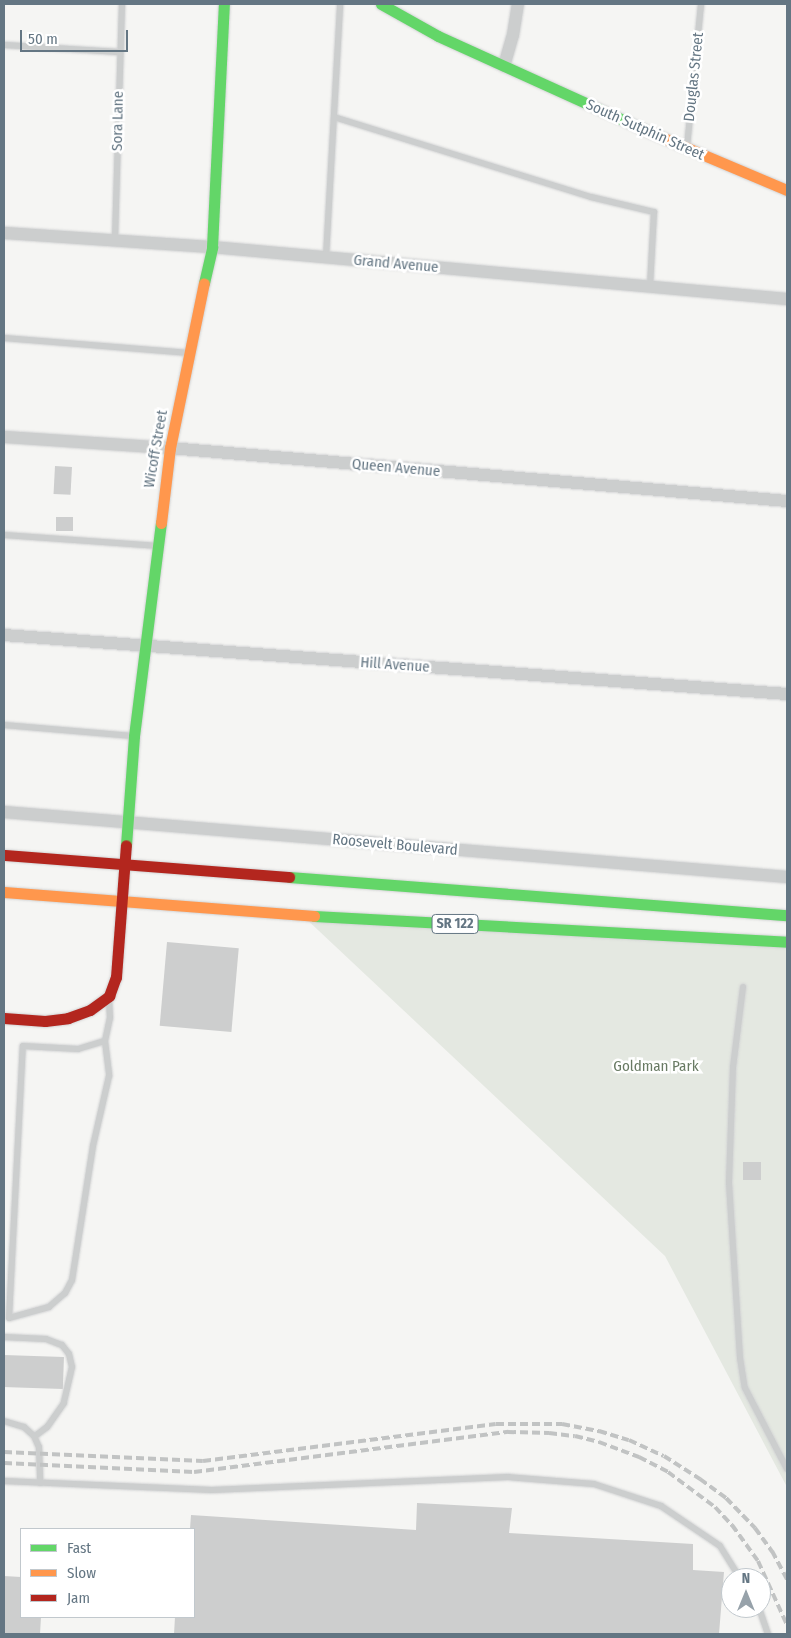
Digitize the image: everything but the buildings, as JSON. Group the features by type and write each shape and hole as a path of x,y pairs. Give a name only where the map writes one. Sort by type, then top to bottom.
{"street":[{"name":"Wicoff Street","path":"109,996 116,977 134,736 170,448 212,247 224,4"},
{"name":"South Sutphin Street","path":"381,4 438,36 687,149 787,190"},
{"path":"504,66 513,35 518,4"},
{"name":"Grand Avenue","path":"4,233 212,247 787,299"},
{"name":"Queen Avenue","path":"4,437 170,448 787,501"},
{"name":"Hill Avenue","path":"4,635 787,694"},
{"name":"Roosevelt Boulevard","path":"4,812 787,877"},
{"name":"SR 122","path":"4,854 787,915"},
{"name":"SR 122","path":"4,892 302,915 787,942"},
{"path":"4,1018 45,1020 68,1018 90,1010 109,996"}],"lane":[{"name":"Sora Lane","path":"115,239 122,4"},
{"path":"326,257 340,4"},
{"name":"Douglas Street","path":"687,149 701,4"},
{"path":"4,45 120,52"},
{"path":"334,117 591,197 654,212 650,286"},
{"path":"4,338 191,353"},
{"path":"4,535 157,546"},
{"path":"4,725 134,736"},
{"path":"743,987 733,1067 729,1183 740,1358 745,1388 787,1469"},
{"path":"105,1042 78,1049 24,1046 9,1318 50,1307 65,1294 72,1280 93,1146 109,1076 105,1042 110,1018 109,996"},
{"path":"4,1337 46,1339 62,1344 69,1354 72,1367 64,1403 58,1415 47,1427 34,1436"},
{"path":"4,1421 24,1427 34,1436 39,1447 40,1483"},
{"path":"4,1481 212,1490 508,1477 594,1484 660,1506 720,1546 734,1568"},
{"path":"762,1618 768,1634"}],"green space":[{"name":"Goldman Park","path":"302,915 787,942 787,1487 665,1256"}],"railway":[{"path":"4,1452 203,1461 496,1424 562,1424 599,1431 629,1440 664,1456 700,1479 726,1498 755,1528 772,1551 787,1579"},
{"path":"4,1463 194,1472 508,1432 575,1436 599,1442 639,1457 668,1472 715,1507 732,1525 758,1561 787,1625"}],"traffic: fast":[{"path":"204,283 212,247 224,4"},
{"path":"381,4 438,36 647,131"},
{"path":"126,845 134,736 161,523"},
{"path":"289,877 787,915"},
{"path":"314,916 787,942"}],"traffic: slow":[{"path":"647,131 787,190"},
{"path":"161,523 170,448 204,283"},
{"path":"4,892 314,916"}],"traffic: jam":[{"path":"4,1018 45,1021 68,1018 90,1010 109,996 116,977 126,845"},
{"path":"4,855 289,877"}]}
